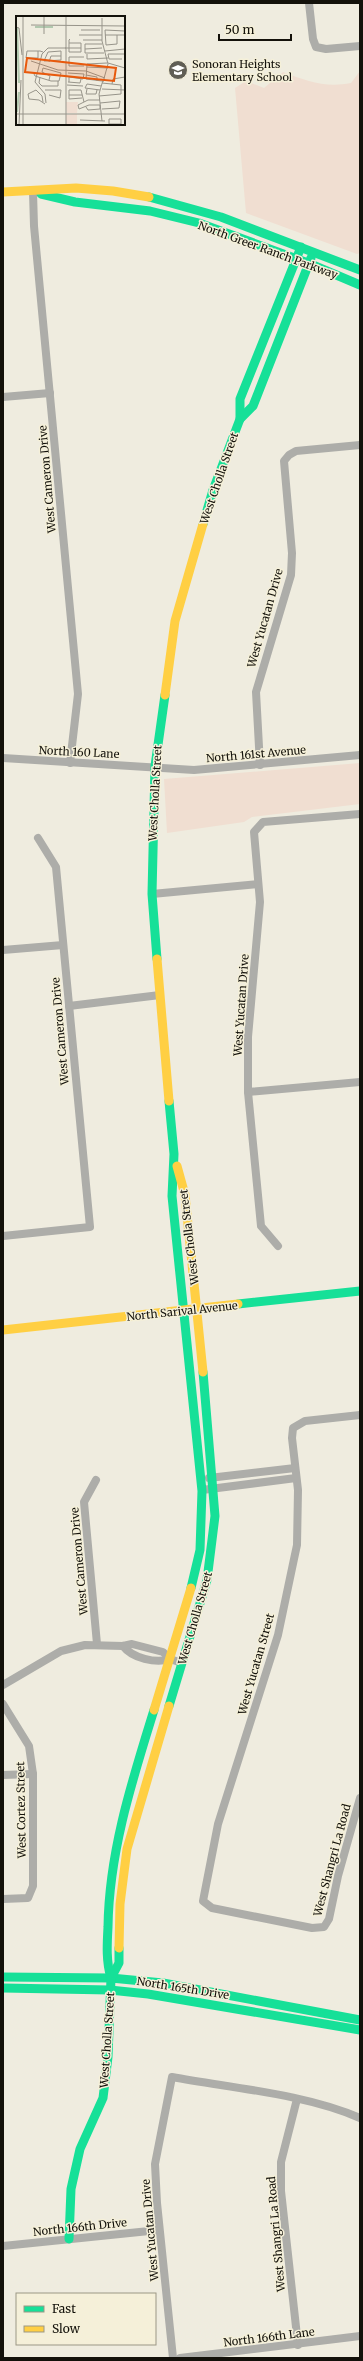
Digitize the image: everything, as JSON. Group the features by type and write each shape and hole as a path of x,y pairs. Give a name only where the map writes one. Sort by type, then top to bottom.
{"street":[{"path":"309,3 313,39 316,47 326,50 360,46"},
{"name":"North Greer Ranch Parkway","path":"3,192 33,192 74,188 101,190 190,207 235,222 360,270"},
{"name":"North Greer Ranch Parkway","path":"33,192 75,202 150,211 199,223 296,258 360,285"},
{"name":"West Cameron Drive","path":"33,192 34,226 78,694 70,764"},
{"name":"West Cholla Street","path":"69,2240 71,2189 80,2149 103,2098 108,2057 111,1978 107,1964 108,1910 115,1850 126,1801 200,1557 202,1490 172,1196 174,1154 152,894 155,766 174,621 213,490 240,419 240,399 301,247"},
{"name":"West Cholla Street","path":"240,419 253,406 313,252"},
{"path":"3,397 50,393"},
{"name":"West Yucatan Drive","path":"260,765 256,692 291,575 292,553 284,461 289,455 296,451 360,445"},
{"name":"North 161st Avenue","path":"155,766 194,770 360,755"},
{"name":"North 160 Lane","path":"3,758 70,764 155,766"},
{"name":"West Yucatan Drive","path":"278,1246 261,1226 248,1092 248,1037 260,902 254,832 263,822 360,814"},
{"name":"West Cameron Drive","path":"3,1236 90,1227 56,867 38,838"},
{"path":"152,894 258,884"},
{"path":"3,950 63,945"},
{"path":"69,1006 160,995"},
{"path":"248,1092 360,1082"},
{"name":"West Cholla Street","path":"111,1978 119,1962 121,1898 127,1850 182,1663 203,1600 210,1564 215,1516 214,1488 185,1195 174,1154"},
{"name":"North Sarival Avenue","path":"3,1330 360,1291"},
{"name":"West Yucatan Street","path":"324,1926 312,1928 212,1908 203,1901 211,1850 278,1635 297,1545 296,1478 292,1438 294,1428 305,1421 360,1415"},
{"path":"201,1480 295,1468"},
{"path":"202,1490 296,1478"},
{"name":"West Cameron Drive","path":"96,1480 84,1502 98,1644"},
{"path":"3,1685 61,1651 98,1644 123,1646 129,1654 161,1662 170,1659 182,1663"},
{"name":"West Cortez Street","path":"3,1704 29,1746 33,1774 33,1886 28,1898 3,1900"},
{"path":"3,1775 33,1774"},
{"name":"West Shangri La Road","path":"324,1926 329,1919 338,1876 360,1798"},
{"name":"North 165th Drive","path":"3,1977 111,1978 208,1990 360,2020"},
{"name":"North 165th Drive","path":"3,1988 110,1990 183,1998 360,2030"},
{"name":"West Yucatan Drive","path":"173,2358 159,2230 155,2164 172,2077 297,2099"},
{"path":"297,2099 343,2111 360,2118"},
{"name":"West Shangri La Road","path":"297,2099 281,2162 281,2191 298,2345"},
{"name":"North 166th Drive","path":"3,2246 159,2230"},
{"name":"North 166th Lane","path":"180,2358 298,2345 360,2336"}],"shaded area":[{"path":"360,71 360,253 357,254 246,213 235,88 246,81 264,88 283,72 316,83 333,85 351,83"},
{"path":"360,763 360,804 252,817 244,822 167,833 164,779"}],"traffic: fast":[{"path":"41,194 75,202 150,211 199,223 308,263 360,285"},
{"path":"149,197 221,217 360,270"},
{"path":"203,524 213,490 240,419 240,399 301,247"},
{"path":"240,419 253,406 311,258"},
{"path":"157,959 152,894 155,766 165,695"},
{"path":"169,1101 174,1154 172,1196 202,1491 200,1550 191,1588"},
{"path":"238,1304 360,1291"},
{"path":"169,1706 207,1580 215,1516 203,1372"},
{"path":"111,1978 108,1965 107,1947 109,1899 117,1844 130,1790 154,1710"},
{"path":"69,2239 71,2189 80,2149 103,2098 108,2057 111,1978 119,1963 119,1948"},
{"path":"3,1977 111,1978 163,1983 360,2020"},
{"path":"3,1988 110,1990 148,1994 360,2030"}],"traffic: slow":[{"path":"3,192 76,188 113,191 149,197"},
{"path":"165,695 175,621 203,524"},
{"path":"157,959 169,1101"},
{"path":"177,1166 185,1195 203,1372"},
{"path":"3,1330 238,1304"},
{"path":"154,1710 191,1588"},
{"path":"119,1948 120,1904 127,1849 169,1706"}],"place":[{"name":"Sonoran Heights Elementary School","path":"178,70"}]}
